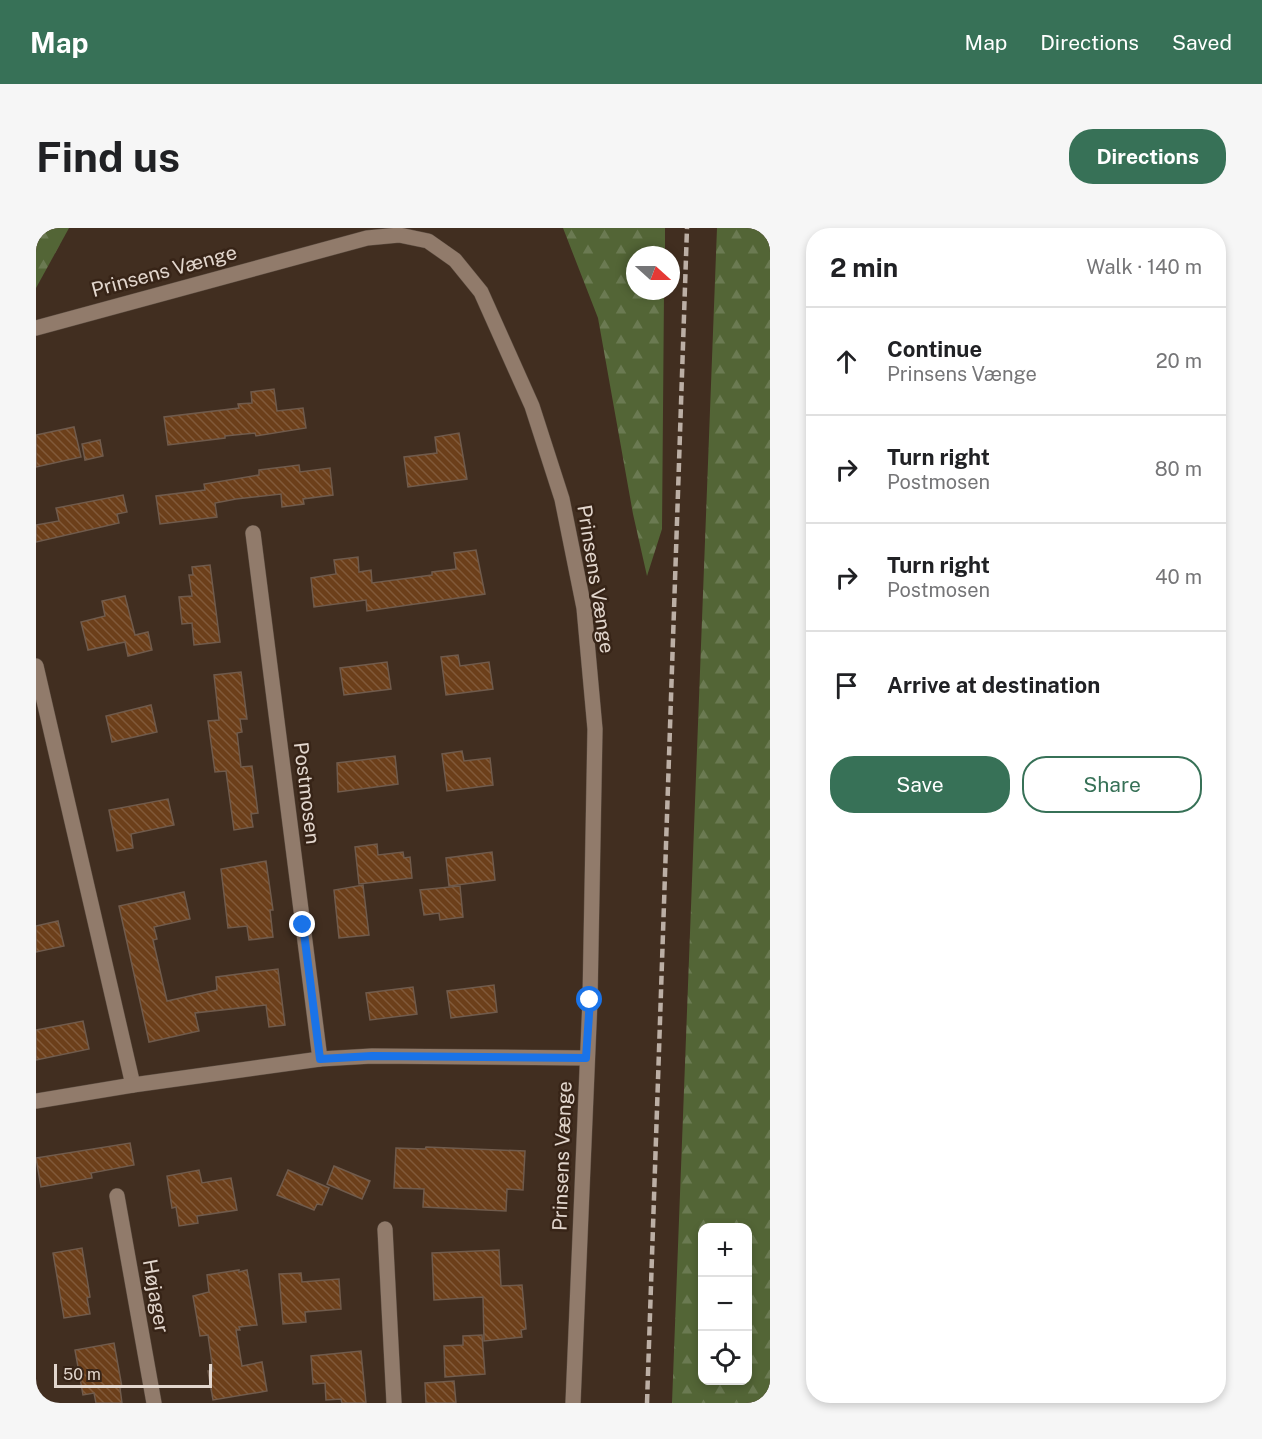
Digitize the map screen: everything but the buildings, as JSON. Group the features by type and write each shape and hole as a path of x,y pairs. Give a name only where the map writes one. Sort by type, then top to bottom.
{"street":[{"name":"Prinsens Vænge","path":"36,328 367,238 399,235 428,241 456,260 481,292 532,406 559,488 584,608 595,729 590,1000 573,1403"},
{"name":"Postmosen","path":"253,533 320,1059"},
{"path":"36,666 133,1085"},
{"path":"36,1101 320,1059 372,1056 586,1058"},
{"name":"Højager","path":"117,1196 154,1403"},
{"path":"385,1229 394,1403"}],"green space":[{"path":"36,228 69,228 36,288"},
{"path":"563,228 665,228 665,246 626,246 626,300 664,300 662,529 647,576 633,514 598,318"},
{"path":"717,228 770,228 770,1403 672,1403"}],"railway":[{"path":"647,1403 687,228"}],"route":[{"path":"303,925 320,1059 372,1056 586,1058 590,1000"}]}
